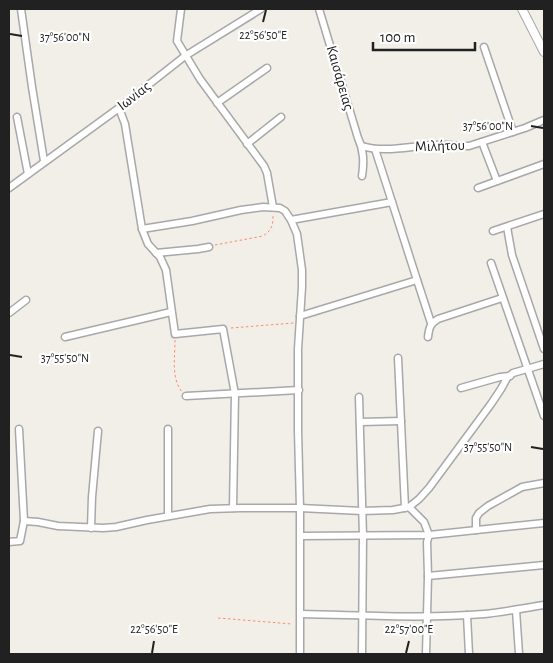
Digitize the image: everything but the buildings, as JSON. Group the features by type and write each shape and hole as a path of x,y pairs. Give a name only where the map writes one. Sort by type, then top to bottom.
{"street":[{"path":"21,9 44,161"},
{"path":"180,9 177,41 200,79 264,166 273,207"},
{"name":"Ιωνίας","path":"9,188 119,108 185,56 261,9"},
{"name":"Καισάρειας","path":"319,9 362,146 364,162 362,176"},
{"path":"522,9 544,52"},
{"path":"484,48 513,132"},
{"path":"217,103 267,68"},
{"path":"119,108 125,124 142,229 148,244 163,262 166,270 175,334 222,329 235,394 233,508"},
{"path":"17,117 28,174"},
{"path":"247,144 281,117"},
{"name":"Μιλήτου","path":"362,146 375,149 447,144 469,146 544,120"},
{"path":"482,142 497,181"},
{"path":"375,149 431,323 428,337"},
{"path":"478,188 544,164"},
{"path":"291,220 392,202"},
{"path":"142,229 263,206 285,211 291,220 296,234 302,270 298,348 298,470 301,536 300,654"},
{"path":"493,231 544,216"},
{"path":"507,227 512,255 544,349"},
{"path":"156,253 209,247"},
{"path":"490,263 544,416"},
{"path":"300,319 417,280"},
{"path":"431,323 502,298"},
{"path":"9,313 26,300"},
{"path":"65,337 171,312"},
{"path":"398,358 407,507 424,522 429,535 427,542 426,654"},
{"path":"24,521 91,528 116,527 168,516 233,508 300,508 362,511 393,510 407,507 419,500 429,488 501,390 507,378 513,373 544,364"},
{"path":"461,388 510,376"},
{"path":"186,396 299,390"},
{"path":"359,397 363,536 362,654"},
{"path":"360,422 401,421"},
{"path":"9,542 20,540 24,521 19,429"},
{"path":"168,430 168,516"},
{"path":"91,528 98,431"},
{"path":"476,530 476,518 488,506 522,486 544,483"},
{"path":"301,536 429,535 544,523"},
{"path":"428,576 544,565"},
{"path":"301,614 467,615 544,605"},
{"path":"516,610 519,654"},
{"path":"467,615 469,654"}],"path":[{"path":"209,247 263,236 270,231 272,226 273,207"},
{"path":"222,329 300,319"},
{"path":"175,334 174,373 180,390 186,396"},
{"path":"218,618 300,625"}]}
